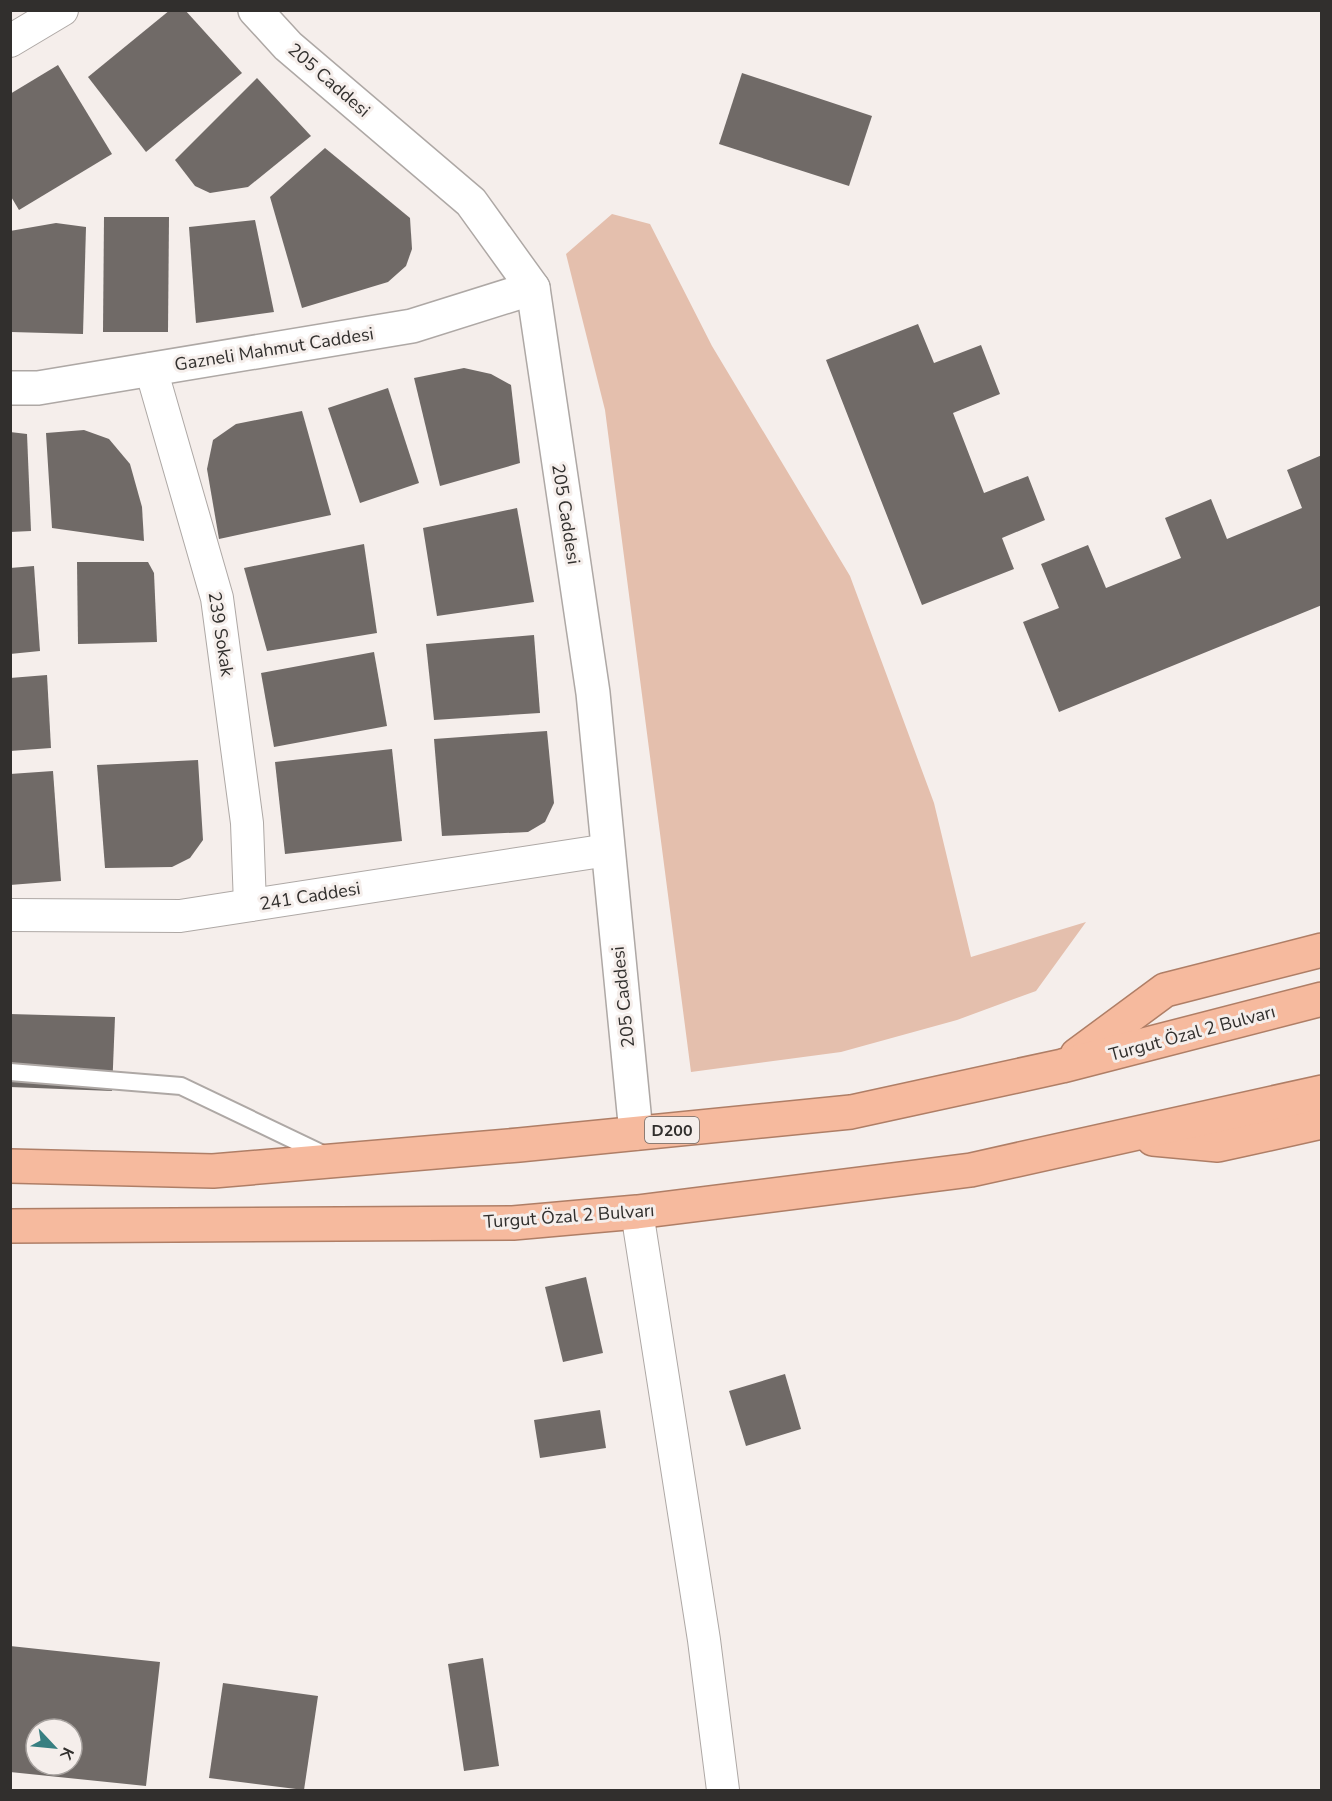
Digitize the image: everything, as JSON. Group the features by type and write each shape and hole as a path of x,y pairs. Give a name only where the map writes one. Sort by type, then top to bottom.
{"highway":[{"name":"Turgut Özal 2 Bulvarı","path":"1062,1066 1165,990 1322,950"},
{"name":"Turgut Özal 2 Bulvarı","path":"10,1166 213,1171 851,1112 1062,1066 1322,999"},
{"name":"Turgut Özal 2 Bulvarı","path":"10,1226 513,1223 638,1212 971,1170 1322,1092"},
{"name":"Turgut Özal 2 Bulvarı","path":"1121,1137 1218,1145 1322,1122"}],"street":[{"path":"10,41 62,10"},
{"name":"205 Caddesi","path":"255,10 288,46 471,202 533,288 593,693 636,1133"},
{"name":"Gazneli Mahmut Caddesi","path":"10,388 38,388 412,326 533,288"},
{"name":"239 Sokak","path":"151,369 217,598 247,823 250,905"},
{"name":"241 Caddesi","path":"10,915 180,916 608,850"},
{"path":"638,1212 704,1640 723,1791"}],"lane":[{"path":"10,1072 182,1086 336,1161"}],"shaded area":[{"path":"612,214 650,224 712,346 850,576 934,803 971,957 1086,922 1036,991 957,1020 841,1052 691,1072 605,410 566,254"}],"building":[{"path":"170,10 185,10 242,73 146,152 88,77"},
{"path":"58,65 112,154 19,210 10,195 10,94"},
{"path":"742,73 872,116 849,186 719,144"},
{"path":"257,78 311,136 248,187 210,193 195,186 175,160"},
{"path":"325,148 410,218 412,249 406,266 388,282 302,308 270,197"},
{"path":"104,217 169,217 168,332 103,332"},
{"path":"255,220 274,312 196,323 189,227"},
{"path":"56,223 86,227 83,334 11,332 10,231"},
{"path":"918,324 934,363 981,345 1000,394 953,413 984,493 1028,476 1045,520 1002,538 1014,569 922,605 826,360"},
{"path":"464,368 491,374 511,385 520,463 440,486 414,378"},
{"path":"388,388 419,483 360,503 328,408"},
{"path":"302,411 331,515 219,539 207,469 213,440 236,424"},
{"path":"84,430 109,439 130,464 142,507 144,541 52,528 46,433"},
{"path":"10,432 27,434 31,531 10,532"},
{"path":"1322,455 1322,605 1059,712 1023,622 1059,608 1041,564 1088,545 1106,588 1181,558 1165,518 1211,499 1227,539 1302,508 1287,470"},
{"path":"517,508 534,602 437,616 423,528"},
{"path":"364,544 377,633 267,651 244,568"},
{"path":"77,562 148,562 154,573 157,642 78,644"},
{"path":"34,566 40,651 10,654 10,568"},
{"path":"534,635 540,713 434,720 426,644"},
{"path":"374,652 387,726 274,747 261,673"},
{"path":"47,675 51,748 10,751 10,678"},
{"path":"547,731 554,803 545,822 528,832 442,836 434,739"},
{"path":"392,749 402,841 285,854 275,762"},
{"path":"198,760 203,840 190,858 172,867 105,868 97,765"},
{"path":"53,771 61,881 10,885 10,774"},
{"path":"10,1014 115,1017 112,1091 10,1087"},
{"path":"586,1277 603,1353 563,1362 545,1287"},
{"path":"785,1374 801,1429 746,1446 729,1391"},
{"path":"600,1410 606,1448 540,1458 534,1420"},
{"path":"10,1646 160,1662 146,1786 59,1777 84,1777 84,1717 24,1717 24,1773 10,1772"},
{"path":"483,1658 499,1766 464,1771 448,1664"},
{"path":"223,1683 318,1696 304,1790 209,1778"}]}
